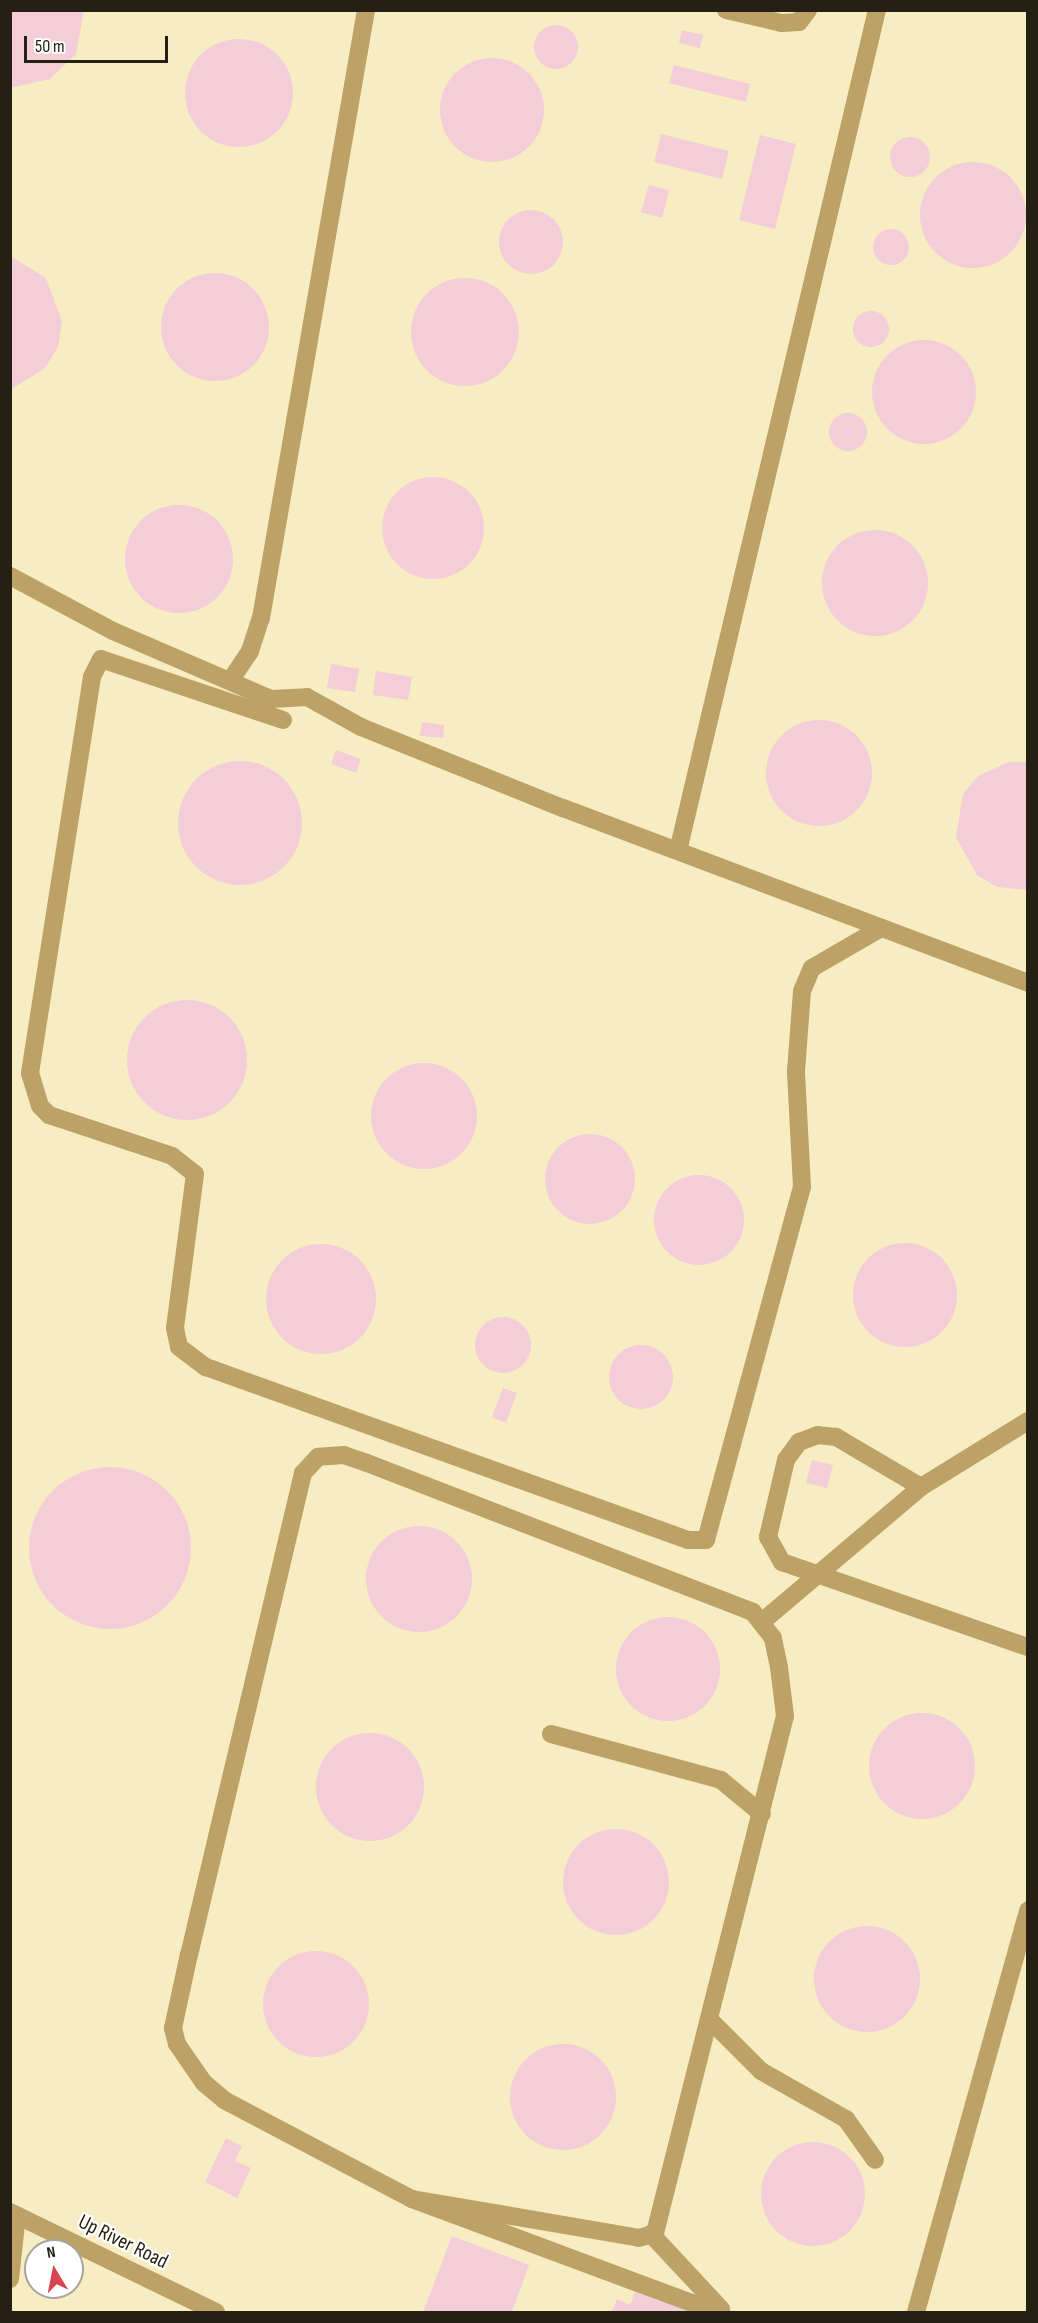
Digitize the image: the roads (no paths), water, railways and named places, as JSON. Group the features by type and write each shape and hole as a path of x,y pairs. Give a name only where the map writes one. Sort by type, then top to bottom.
{"street":[{"path":"230,681 250,651 261,618 366,10"},
{"path":"726,10 782,23 799,22 808,10"},
{"path":"678,851 877,10"},
{"path":"10,576 113,631 271,699 308,697 361,726 678,851 1028,983"},
{"path":"283,720 101,659 92,677 30,1073 40,1106 49,1115 172,1156 195,1174 175,1328 179,1347 206,1367 687,1540 706,1540 802,1187 796,1071 802,991 812,968 881,928"},
{"path":"763,1621 921,1487 1028,1421"},
{"path":"921,1487 836,1437 818,1434 799,1443 786,1460 768,1537 782,1562 1028,1647"},
{"path":"651,2234 710,2020 785,1716 777,1657 763,1621 344,1455 318,1457 303,1473 174,2028 177,2044 204,2083 224,2100 412,2199 716,2313"},
{"path":"551,1734 721,1780 762,1814"},
{"path":"916,2313 1028,1910"},
{"path":"710,2020 760,2071 846,2119 875,2160"},
{"path":"412,2199 639,2238 651,2234"},
{"path":"10,2279 14,2213"},
{"name":"Up River Road","path":"14,2213 216,2313"},
{"path":"651,2234 694,2286 725,2313"}]}
